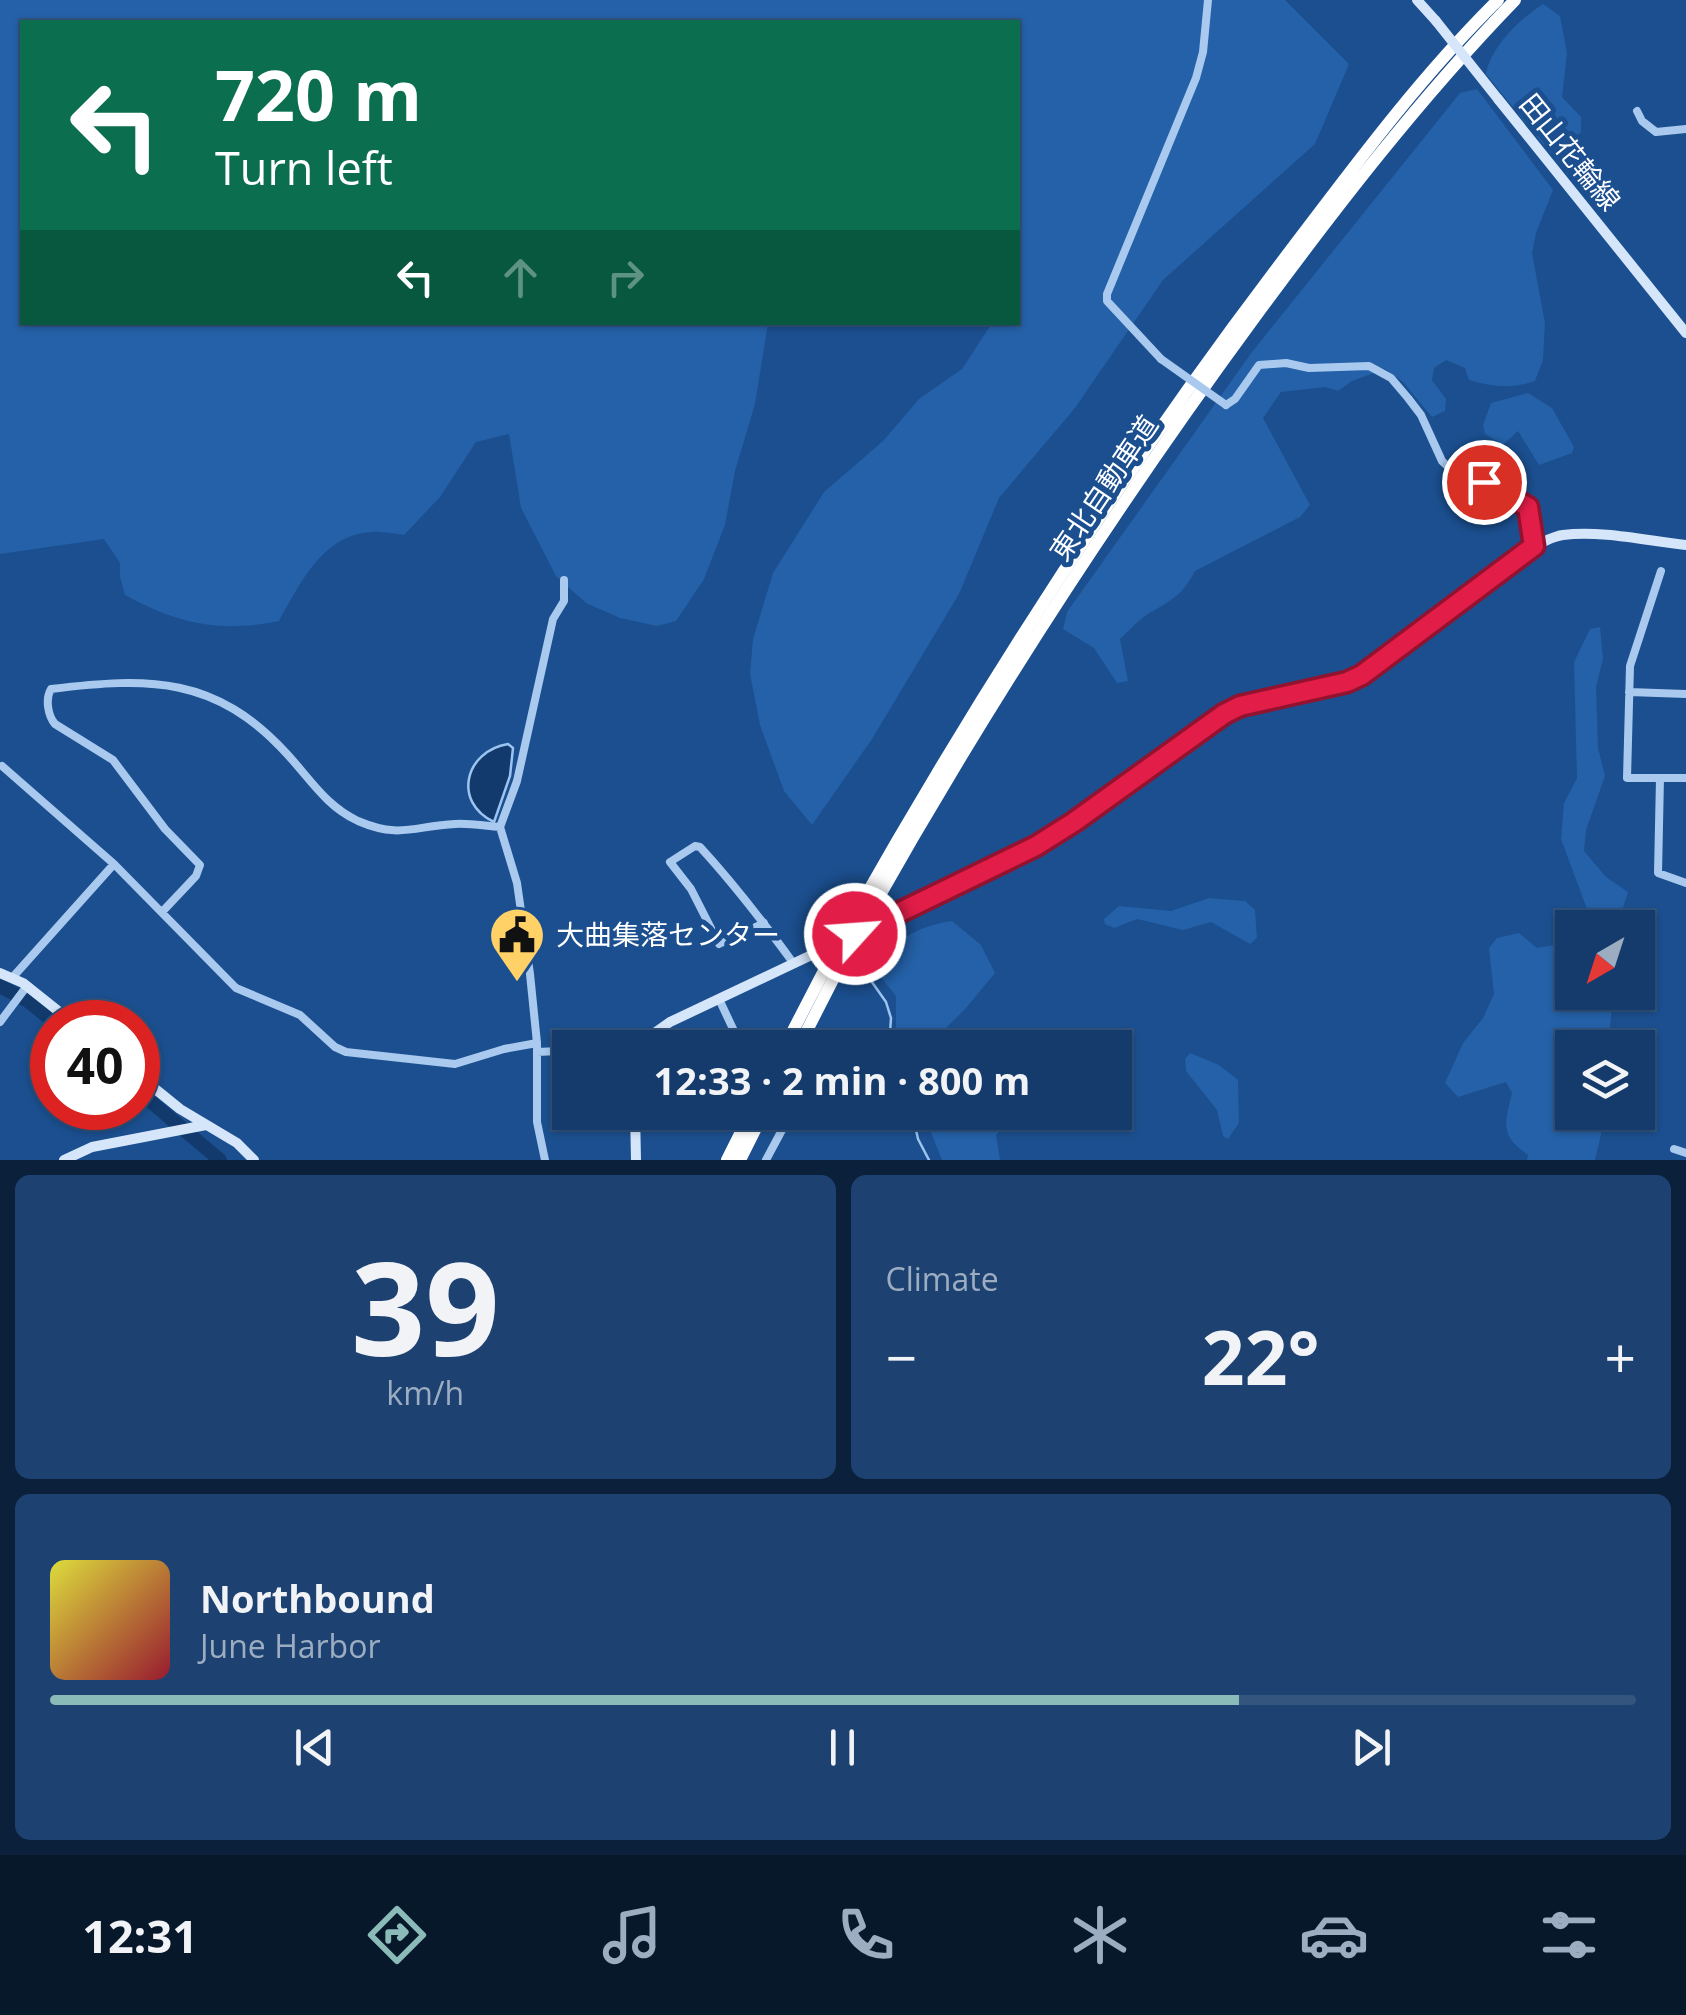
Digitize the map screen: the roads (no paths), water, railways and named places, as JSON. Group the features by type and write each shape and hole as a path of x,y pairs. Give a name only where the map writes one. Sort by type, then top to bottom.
{"highway":[{"name":"東北自動車道","path":"793,1030 853,918 1007,657 1167,418 1365,154 1498,0"},
{"name":"東北自動車道","path":"807,1030 868,916 1018,663 1177,424 1374,162 1439,82 1515,0"},
{"path":"726,1160 741,1130"},
{"path":"740,1160 755,1130"}],"street":[{"path":"1208,0 1196,78 1107,301 1161,359 1226,405 1235,399 1259,365 1369,366 1391,378 1421,415 1442,462 1458,476 1484,482 1528,507 1534,546"},
{"name":"田山花輪線","path":"1417,0 1686,333"},
{"path":"1636,111 1656,132 1686,129"},
{"path":"659,1030 1036,846 1224,714 1240,706 1347,682 1362,675 1534,546 1565,534 1686,545"},
{"path":"1660,572 1630,666 1627,778 1685,778"},
{"path":"544,1160 537,1122 537,1048 516,883 500,828 517,780 553,619 564,601 564,580"},
{"path":"162,912 196,876 200,866 165,829 113,760 55,724 50,718 50,689 114,682 178,686 240,712 282,749 333,808 360,822 402,833 460,823 500,828"},
{"path":"1629,692 1686,694"},
{"path":"2,766 114,864 236,988 300,1015 335,1047 346,1052 455,1064 504,1049 552,1051"},
{"path":"1660,778 1658,873 1686,883"},
{"path":"764,923 719,944 691,889 670,862 700,847 738,889 764,923 794,964"},
{"path":"12,978 114,864"},
{"path":"0,973 44,1000"},
{"path":"0,1022 27,986"},
{"path":"719,999 734,1030"},
{"path":"160,1093 236,1143 254,1160"},
{"path":"64,1160 92,1147 206,1124"},
{"path":"635,1130 636,1160"},
{"path":"766,1160 782,1130"},
{"path":"1674,1149 1686,1153"}],"waterway":[{"path":"867,975 886,1002 890,1030"},
{"path":"0,986 30,1003"},
{"path":"160,1110 220,1160"},
{"path":"916,1130 929,1160"}],"place":[{"name":"大曲集落センター","path":"517,984"}]}
